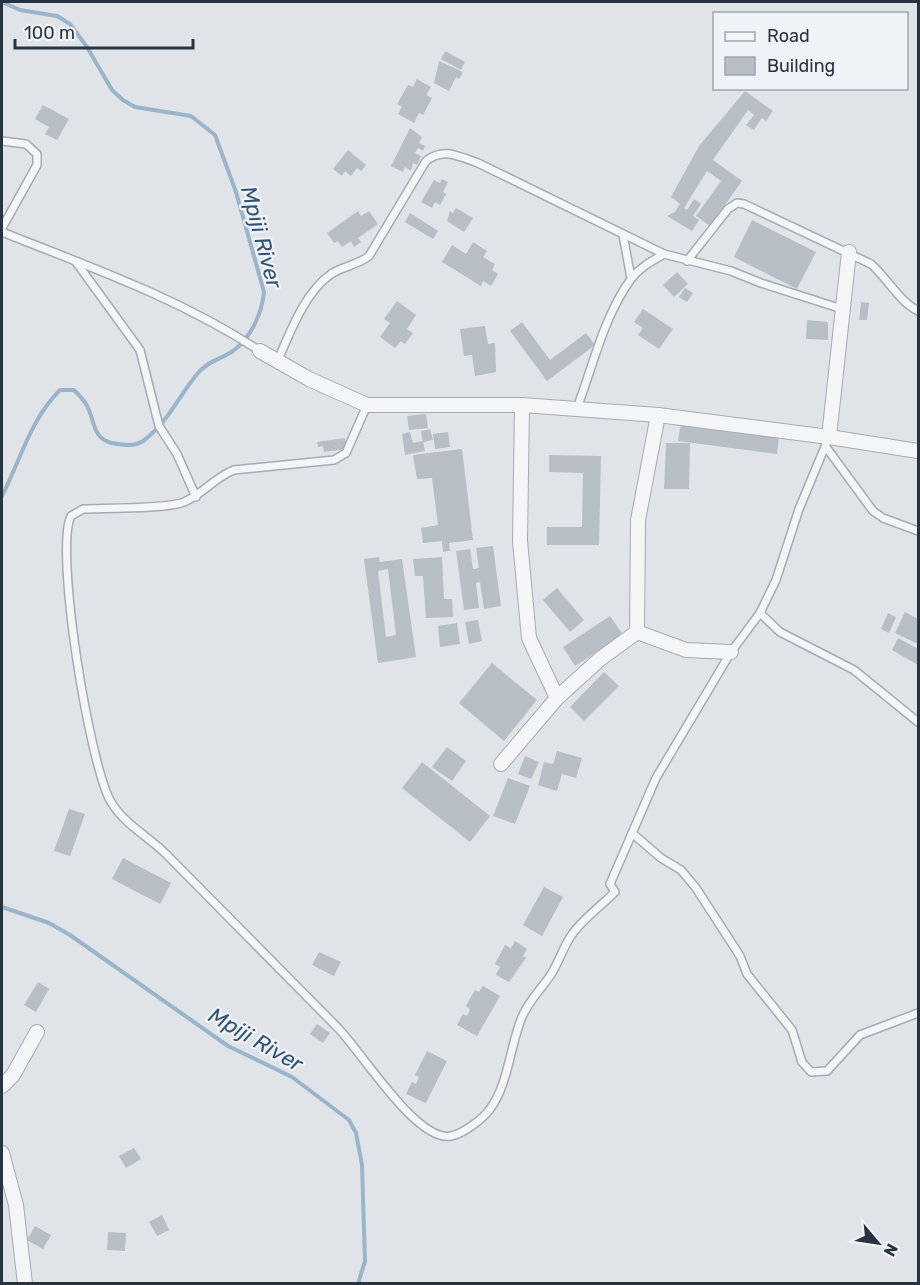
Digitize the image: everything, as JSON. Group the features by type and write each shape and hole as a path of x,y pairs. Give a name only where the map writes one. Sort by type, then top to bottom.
{"street":[{"path":"827,442 849,252"},
{"path":"260,351 277,362 367,405 522,405 577,408 658,415 827,442 918,452"},
{"path":"522,405 520,541 529,638 557,698"},
{"path":"637,632 635,547 658,415"},
{"path":"501,764 557,698 600,659 637,632"},
{"path":"637,632 686,650 731,652"},
{"path":"2,1086 13,1075 37,1032"},
{"path":"2,1153 16,1205 25,1284"}],"lane":[{"path":"2,141 26,144 37,154 37,165 2,230 76,262 154,291 224,327 260,351"},
{"path":"277,362 304,307 324,279 369,256 426,161 435,153 448,152 478,163 664,254 730,271 844,310"},
{"path":"687,261 728,209 737,203 849,252 871,264 887,279 907,305 918,311"},
{"path":"623,235 631,279"},
{"path":"577,408 612,314 631,279 645,264 664,254"},
{"path":"76,262 140,350 159,426 177,454 196,497"},
{"path":"367,405 346,453 334,460 234,470 222,474 196,497 181,504 83,509 71,516 67,524 70,600 92,745 109,800 124,819 162,850 342,1033 401,1106 424,1130 437,1136 450,1136 489,1111 496,1098 523,1015 551,974 573,933 615,892 610,884 656,778 731,652 760,613 776,580 799,508 827,442"},
{"path":"827,442 873,511 884,518 918,531"},
{"path":"760,613 780,632 854,670 918,722"},
{"path":"632,833 661,858 681,870 696,888 740,956 747,974 792,1030 802,1062 811,1072 827,1071 860,1035 918,1013"}],"building":[{"path":"445,51 465,62 461,70 441,59"},
{"path":"439,61 463,72 459,79 456,77 449,91 434,83"},
{"path":"417,79 431,87 426,95 432,98 423,115 419,113 414,123 398,114 402,107 397,104 408,85 413,87"},
{"path":"745,91 773,111 766,121 762,118 754,130 746,125 754,115 748,110 713,160 742,181 710,226 696,216 721,181 707,171 684,208 687,210 694,199 701,204 693,216 699,220 692,231 667,216 675,212 680,204 671,197 699,146"},
{"path":"43,105 69,119 57,140 45,134 49,127 35,119"},
{"path":"410,128 422,137 419,143 425,146 423,151 418,148 415,153 421,156 417,165 413,163 411,171 405,167 403,172 391,166"},
{"path":"348,150 366,165 361,171 357,168 351,176 345,171 342,176 333,169"},
{"path":"442,179 448,182 443,192 446,194 440,205 435,202 432,208 421,202 434,180 440,183"},
{"path":"456,208 473,218 464,232 447,221 450,211 453,213"},
{"path":"358,211 361,216 369,211 378,224 358,238 361,242 354,247 351,241 342,247 338,241 334,243 327,233"},
{"path":"410,213 438,231 433,239 405,222"},
{"path":"752,220 816,252 797,289 734,257"},
{"path":"473,242 487,251 483,257 495,264 492,270 498,274 491,286 483,281 481,286 442,262 452,245 466,254"},
{"path":"677,272 688,284 674,297 663,285"},
{"path":"685,288 693,293 687,302 679,297"},
{"path":"397,301 416,315 407,329 413,333 405,344 401,341 395,348 380,337 390,323 384,319"},
{"path":"861,302 869,303 867,320 859,320"},
{"path":"643,309 673,329 659,349 638,335 643,328 634,322"},
{"path":"807,320 828,322 828,340 806,339"},
{"path":"522,322 550,360 586,333 595,345 547,381 510,331"},
{"path":"485,326 488,344 495,343 496,372 475,376 472,355 464,356 460,329"},
{"path":"426,414 428,428 409,430 407,416"},
{"path":"681,423 779,436 777,454 678,441"},
{"path":"430,429 433,440 423,442 421,431"},
{"path":"410,432 413,443 423,441 425,451 405,455 402,434"},
{"path":"448,432 450,447 435,449 433,434"},
{"path":"345,438 347,449 324,452 323,446 318,447 317,442"},
{"path":"666,443 690,443 689,489 664,489"},
{"path":"462,449 473,540 449,543 450,551 443,552 442,541 423,543 421,528 438,525 432,478 417,479 413,455"},
{"path":"549,455 601,456 599,545 547,545 547,527 582,527 583,473 549,472"},
{"path":"493,546 501,606 484,609 480,582 476,583 479,608 464,610 456,551 470,549 473,569 479,568 476,548"},
{"path":"379,557 380,562 402,559 416,657 378,663 364,559","holes":["388,569 396,635 386,637 378,571"]},
{"path":"442,557 444,599 452,599 453,617 426,618 423,576 415,576 413,559"},
{"path":"557,588 584,620 570,632 543,600"},
{"path":"905,612 918,619 918,644 895,633"},
{"path":"888,613 896,617 889,633 881,629"},
{"path":"610,616 623,635 575,666 563,647"},
{"path":"478,620 482,641 469,644 465,622"},
{"path":"457,623 460,644 440,647 438,626"},
{"path":"898,638 918,649 918,665 892,650"},
{"path":"492,663 537,700 504,741 459,703"},
{"path":"604,672 619,686 584,721 570,707"},
{"path":"447,747 466,761 452,781 432,767"},
{"path":"557,751 582,758 576,778 562,774 557,791 538,785 544,762 553,764"},
{"path":"525,756 539,762 531,779 518,774"},
{"path":"422,762 490,816 470,842 402,788"},
{"path":"508,778 530,786 515,824 493,816"},
{"path":"69,809 85,814 70,856 54,851"},
{"path":"123,858 171,883 160,904 112,879"},
{"path":"544,887 563,897 542,936 523,925"},
{"path":"515,941 527,949 523,956 526,958 509,982 496,975 500,967 495,964 505,945 511,948"},
{"path":"319,952 341,962 334,976 312,965"},
{"path":"38,982 49,989 36,1012 24,1005"},
{"path":"483,986 500,996 477,1036 457,1025 463,1014 467,1016 470,1009 466,1006 475,990 479,992"},
{"path":"317,1024 330,1033 323,1043 310,1034"},
{"path":"427,1051 447,1061 426,1103 406,1094 412,1082 416,1084 419,1077 415,1075"},
{"path":"134,1148 141,1159 126,1168 119,1156"},
{"path":"162,1215 169,1230 157,1236 149,1222"},
{"path":"35,1226 51,1235 43,1249 27,1240"},
{"path":"108,1232 126,1233 125,1251 107,1250"}],"waterway":[{"name":"Mpiji River","path":"2,2 20,10 57,16 70,24 87,47 112,90 123,100 135,107 191,116 215,135 236,192 264,292 258,316 245,339 233,351 202,369 159,426 140,443 124,445 112,443 100,437 85,402 74,390 60,390 33,427 2,496"},
{"name":"Mpiji River","path":"2,907 49,923 70,935 228,1046 292,1077 349,1120 356,1133 362,1165 365,1261 358,1284"}]}
